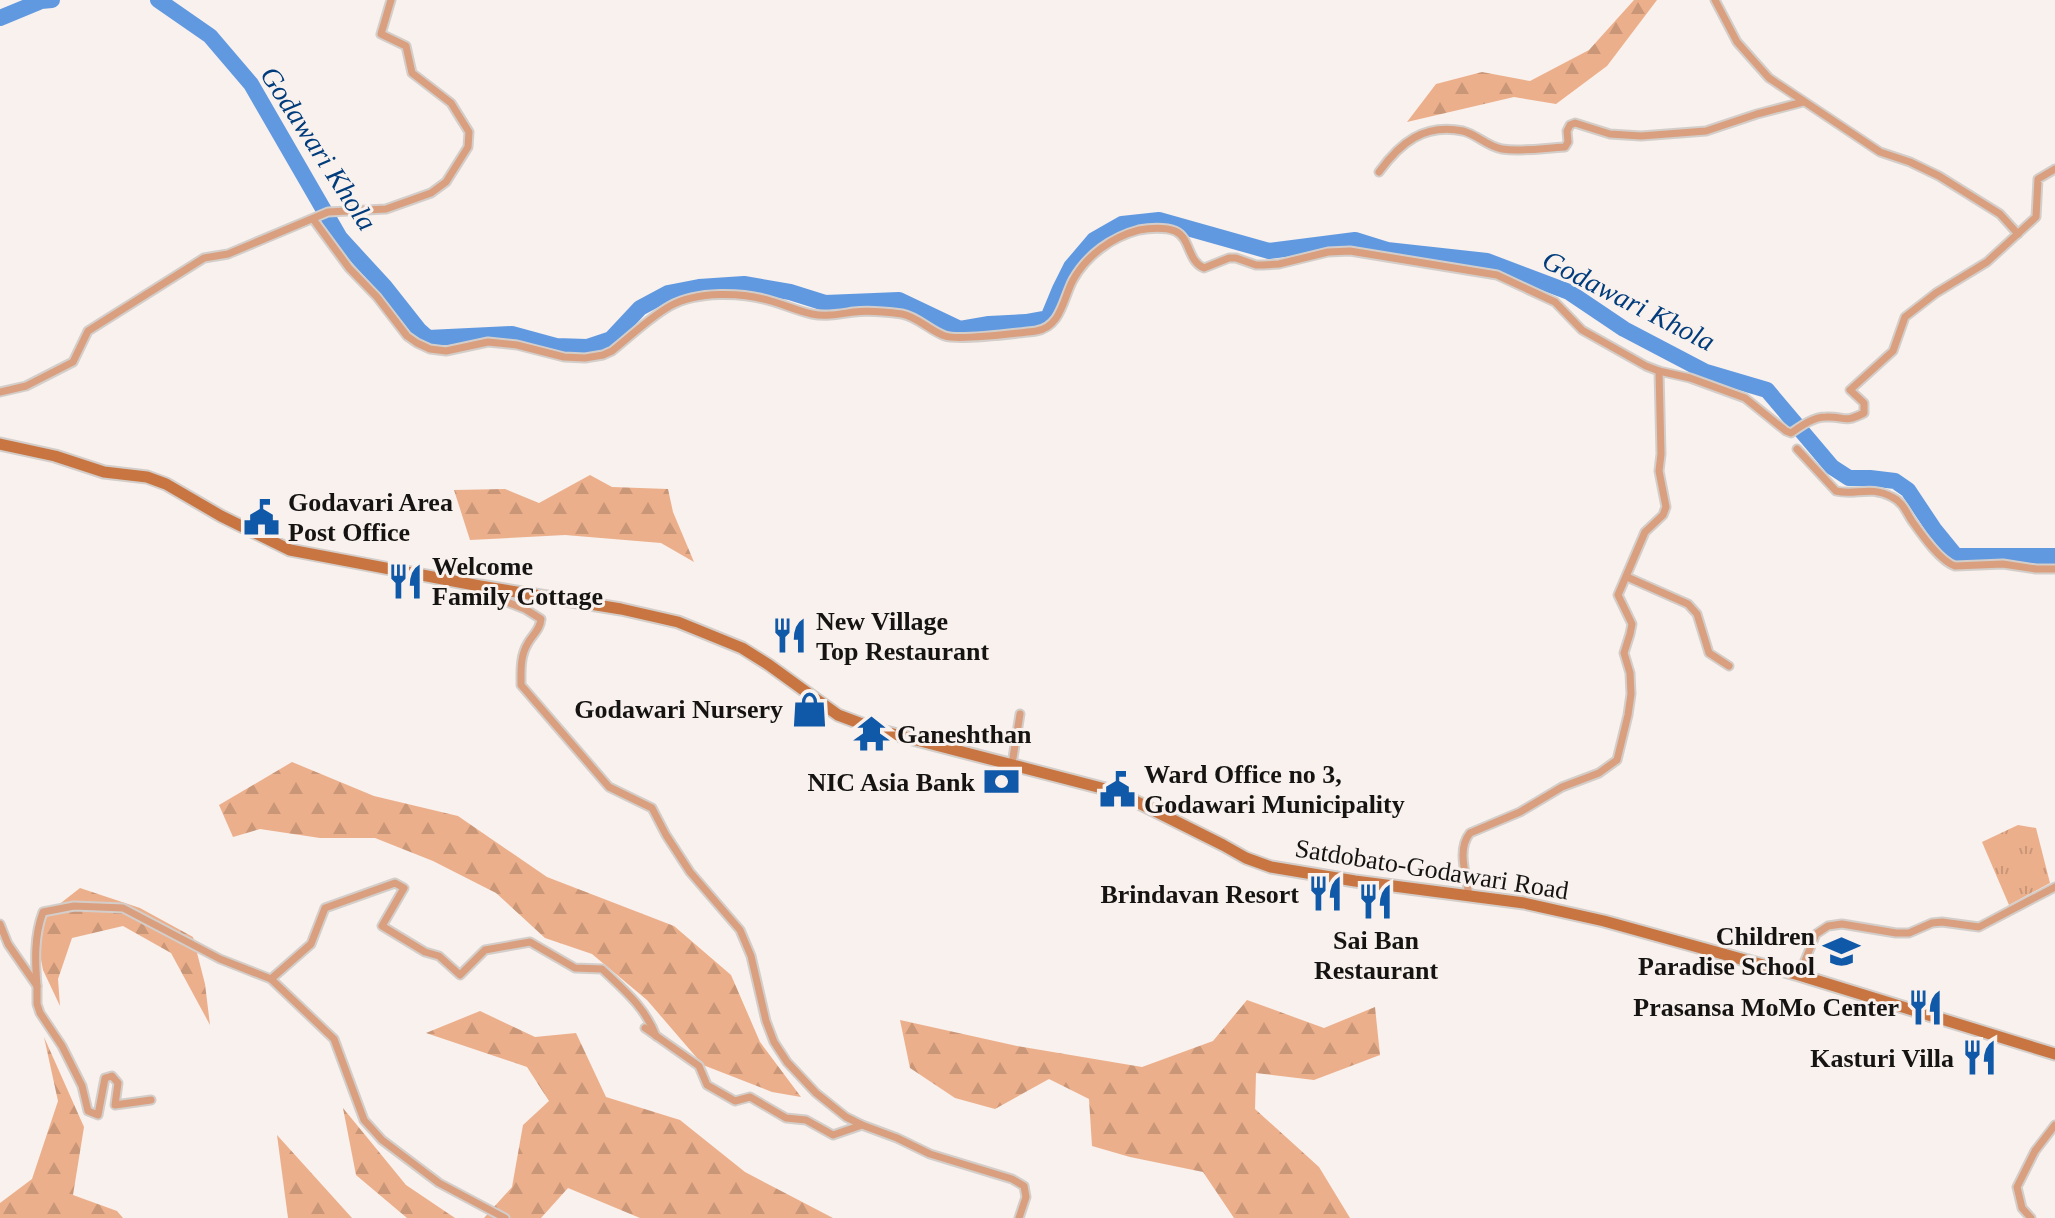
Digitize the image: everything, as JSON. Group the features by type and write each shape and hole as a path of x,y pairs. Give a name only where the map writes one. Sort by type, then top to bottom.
{"street":[{"path":"0,392 26,386 73,362 88,331 204,258 228,254 328,212 386,209 431,193 446,182 468,147 469,132 451,103 412,73 406,46 381,34 391,0"},
{"path":"1715,0 1737,42 1769,78 1880,152 1939,176 2000,214 2018,234"},
{"path":"1379,172 1411,137 1437,130 1464,131 1499,149 1565,147 1567,131 1575,123 1610,134 1641,136 1706,131 1803,102"},
{"path":"313,219 349,268 377,297 407,336 430,349 446,351 488,342 517,345 564,357 585,358 612,351 671,305 698,297 737,294 770,300 813,314 838,315 857,311 905,314 927,328 952,338 1039,331 1055,321 1074,279 1097,251 1115,238 1147,229 1177,232 1184,239 1193,261 1204,268 1229,258 1263,265 1328,252 1350,251 1497,275 1555,302 1582,330 1646,366 1745,398 1791,433 1814,419 1849,420 1864,413 1864,403 1850,390 1893,351 1905,317 1936,293 1987,262 2036,217 2038,179 2055,169"},
{"path":"1469,896 1463,855 1465,838 1470,833 1520,812 1562,787 1599,773 1617,760 1631,694 1630,673 1624,653 1632,624 1618,595 1645,532 1663,515 1666,507 1659,471 1659,371"},
{"name":"Satdobato-Godawari Road","path":"0,444 55,456 104,472 147,477 166,484 221,516 290,550 678,622 742,648 838,715 878,730 1117,792 1246,858 1271,867 1524,903 1604,921 1799,975 2055,1054"},
{"path":"1797,449 1836,491 1865,490 1896,499 1933,549 1949,564 2003,564 2055,569"},
{"path":"1627,577 1688,604 1697,614 1709,653 1729,666"},
{"path":"480,586 541,619 540,627 528,643 521,661 521,685 609,787 652,808 690,872 740,930 751,956 766,1021 774,1042 787,1062 816,1093 846,1117 930,1154 1012,1179 1024,1186 1026,1197 1019,1218"},
{"path":"1012,764 1020,714"},
{"path":"271,979 311,944 325,908 395,883 404,888 382,926 425,952 439,956 460,975 485,950 530,942 575,968 602,969 641,1007 656,1036"},
{"path":"1799,975 1816,934 1828,926 1842,924 1896,933 1909,933 1942,922 1979,927 2055,887"},
{"path":"151,1100 115,1105 118,1083 112,1076 105,1078 98,1115 88,1111 82,1086 37,1004 35,961 38,926 43,912 74,906 123,908 220,959 271,979 334,1039 364,1120 382,1140 439,1183 505,1218"},
{"path":"0,924 8,944 37,986"},
{"path":"645,1028 699,1066 707,1085 735,1101 750,1097 786,1118 806,1120 833,1135 862,1125"},
{"path":"2031,1218 2022,1208 2017,1187 2035,1151 2055,1125"}],"green space":[{"path":"1634,0 1657,0 1607,66 1556,104 1514,97 1407,122 1436,84 1482,72 1530,81 1589,50"},
{"path":"590,475 612,487 668,489 673,512 694,562 661,543 565,535 470,540 454,490 505,489 539,503"},
{"path":"292,762 374,796 458,816 547,877 674,926 731,975 760,1042 801,1097 772,1092 703,1065 647,1000 592,954 545,938 496,893 433,861 375,838 320,838 260,829 233,837 219,805"},
{"path":"2018,825 2036,828 2050,883 2009,905 1982,842"},
{"path":"80,888 140,908 193,937 205,984 210,1025 171,953 123,926 72,938 58,979 60,1006 43,970 34,924"},
{"path":"1247,1000 1324,1028 1375,1007 1380,1055 1314,1080 1256,1073 1255,1109 1319,1167 1350,1218 1234,1218 1203,1172 1092,1146 1089,1099 1049,1079 995,1109 955,1098 910,1068 900,1020 1017,1046 1142,1067 1213,1041"},
{"path":"480,1011 535,1037 576,1033 606,1097 680,1120 745,1172 833,1218 640,1218 568,1188 541,1218 484,1218 512,1187 523,1125 549,1101 527,1067 426,1033"},
{"path":"44,1037 84,1127 73,1195 117,1211 123,1218 0,1218 0,1203 32,1179 58,1101"},
{"path":"343,1108 406,1185 455,1218 407,1218 356,1175"},
{"path":"277,1135 352,1218 288,1218"}],"waterway":[{"name":"Godawari Khola","path":"0,18 41,1 52,0"},
{"name":"Godawari Khola","path":"158,0 210,36 251,84 340,238 428,338 512,334 556,346 587,347 611,339 640,308 668,293 744,284 790,292 825,303 899,300 960,329 1048,318 1071,267 1094,240 1122,224 1159,220 1269,251 1355,240 1387,250 1487,261 1569,292 1624,329 1706,372 1767,390 1832,467 1849,478 1895,481 1908,490 1956,556 2055,556"}],"place":[{"name":"Godavari Area Post Office","path":"262,517"},
{"name":"Welcome Family Cottage","path":"406,581"},
{"name":"New Village Top Restaurant","path":"790,636"},
{"name":"Godawari Nursery","path":"809,709"},
{"name":"Ganeshthan","path":"871,734"},
{"name":"NIC Asia Bank","path":"1001,782"},
{"name":"Ward Office no 3, Godawari Municipality","path":"1118,789"},
{"name":"Brindavan Resort","path":"1325,894"},
{"name":"Sai Ban Restaurant","path":"1376,901"},
{"name":"Children Paradise School","path":"1841,951"},
{"name":"Prasansa MoMo Center","path":"1925,1007"},
{"name":"Kasturi Villa","path":"1980,1058"}]}
